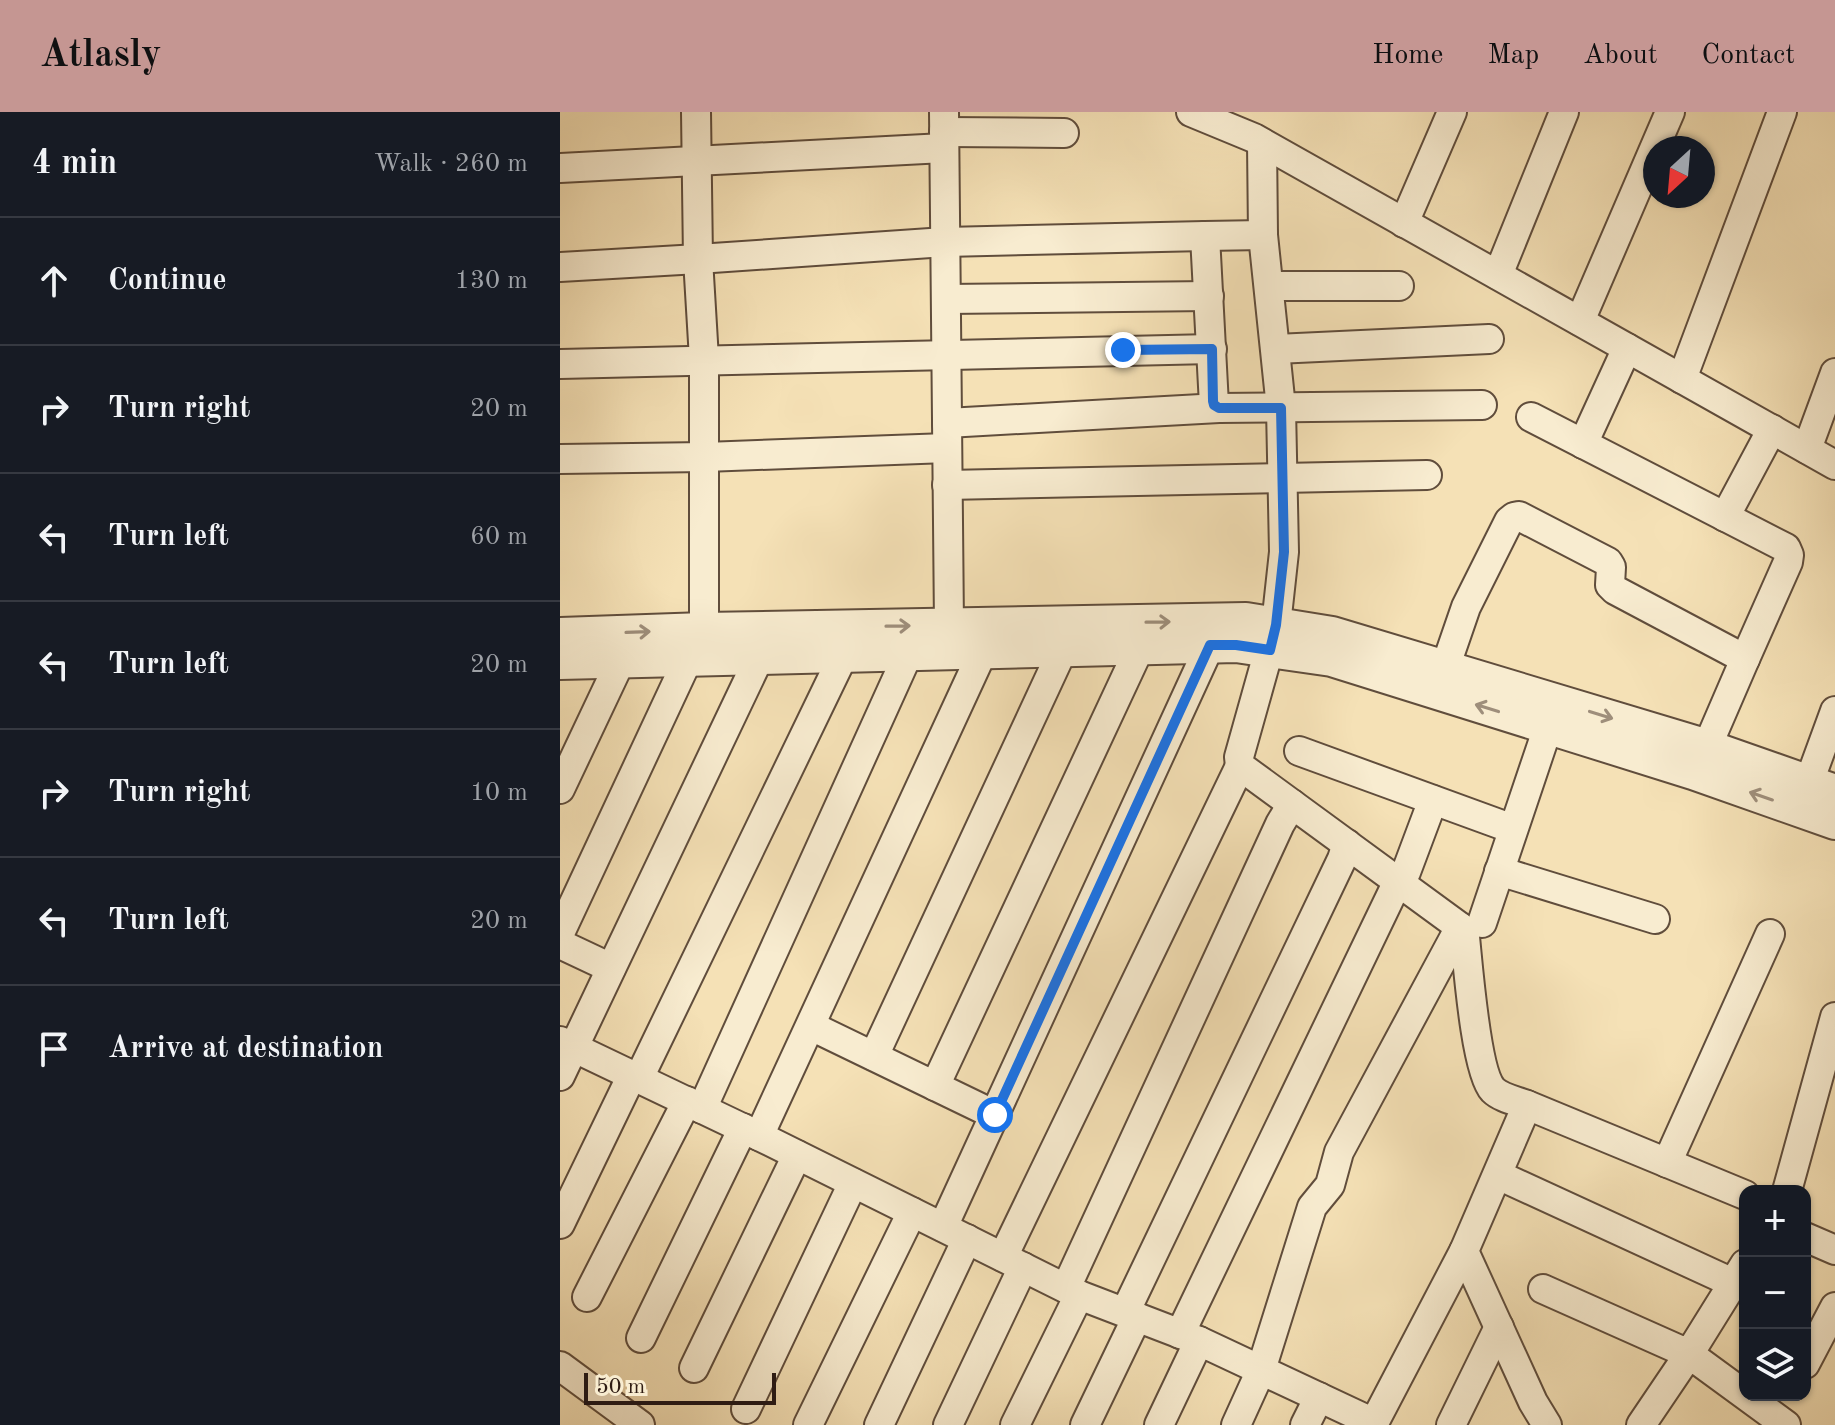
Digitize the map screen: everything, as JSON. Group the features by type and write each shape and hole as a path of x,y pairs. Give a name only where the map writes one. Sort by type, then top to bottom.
{"street":[{"path":"560,933 696,644 705,457 696,112"},
{"path":"1191,112 1262,143 1835,465"},
{"path":"1404,223 1452,112"},
{"path":"1498,275 1564,112"},
{"path":"1580,321 1670,112"},
{"path":"1682,379 1782,112"},
{"path":"944,131 949,625"},
{"path":"560,168 697,161 944,131 1064,133"},
{"path":"948,1425 1013,1262 1240,766 1239,757 1273,637 1284,552 1281,408 1263,235 1262,143"},
{"path":"560,267 945,242 1263,235"},
{"path":"1205,236 1213,401 1219,408"},
{"path":"1270,286 1399,286"},
{"path":"946,299 1209,296"},
{"path":"1276,349 1489,339"},
{"path":"1583,444 1627,348"},
{"path":"560,364 1212,349"},
{"path":"1807,449 1835,373"},
{"path":"560,459 705,457 1219,408 1482,405"},
{"path":"1531,417 1786,548 1788,562 1707,747"},
{"path":"1725,517 1772,429"},
{"path":"947,485 1427,475"},
{"path":"1445,668 1466,607 1484,570 1509,521 1519,516 1608,562 1611,567 1610,585 1615,590 1745,659"},
{"path":"560,662 621,660 696,644 949,625 1246,620 1273,637 1332,659 1693,772 1835,822"},
{"path":"560,635 696,644 760,656 1236,645 1273,637 1332,634 1707,747 1822,787 1835,711"},
{"path":"879,1425 955,1233 995,1115 1210,645"},
{"path":"935,1086 1140,647"},
{"path":"874,1056 1063,649"},
{"path":"641,1338 811,1026 983,651"},
{"path":"587,1297 695,1105 909,652"},
{"path":"560,1224 844,654"},
{"path":"560,1076 567,1044 611,968 760,656"},
{"path":"560,789 621,660"},
{"path":"1548,727 1499,871 1465,937 1479,1055 1488,1083 1495,1092 1739,1193"},
{"path":"1299,751 1513,829"},
{"path":"1240,766 1347,844 1402,877 1471,925"},
{"path":"1159,1425 1190,1338 1402,877 1433,800"},
{"path":"1015,1425 1260,867 1292,804"},
{"path":"1085,1425 1132,1315 1138,1285 1347,844"},
{"path":"1499,871 1655,919"},
{"path":"1236,1425 1261,1370 1312,1207 1330,1185 1339,1152 1471,925"},
{"path":"1667,1163 1770,934"},
{"path":"560,944 611,968"},
{"path":"1789,1185 1835,1017"},
{"path":"811,1026 995,1115"},
{"path":"567,1044 1073,1292 1190,1338 1375,1424 1464,1251 1527,1105"},
{"path":"694,1368 797,1155"},
{"path":"1498,1175 1739,1274 1641,1425"},
{"path":"746,1409 853,1183"},
{"path":"808,1425 912,1212"},
{"path":"1811,1240 1835,1250"},
{"path":"1464,1251 1543,1423"},
{"path":"1543,1289 1689,1354 1783,1412"},
{"path":"1811,1353 1835,1307"},
{"path":"1451,1425 1499,1327"},
{"path":"560,1366 640,1425"},
{"path":"1305,1425 1319,1397"}],"route":[{"path":"995,1115 1210,645 1270,650 1276,625 1284,552 1281,408 1219,408 1214,405 1212,349 1123,350"}]}
